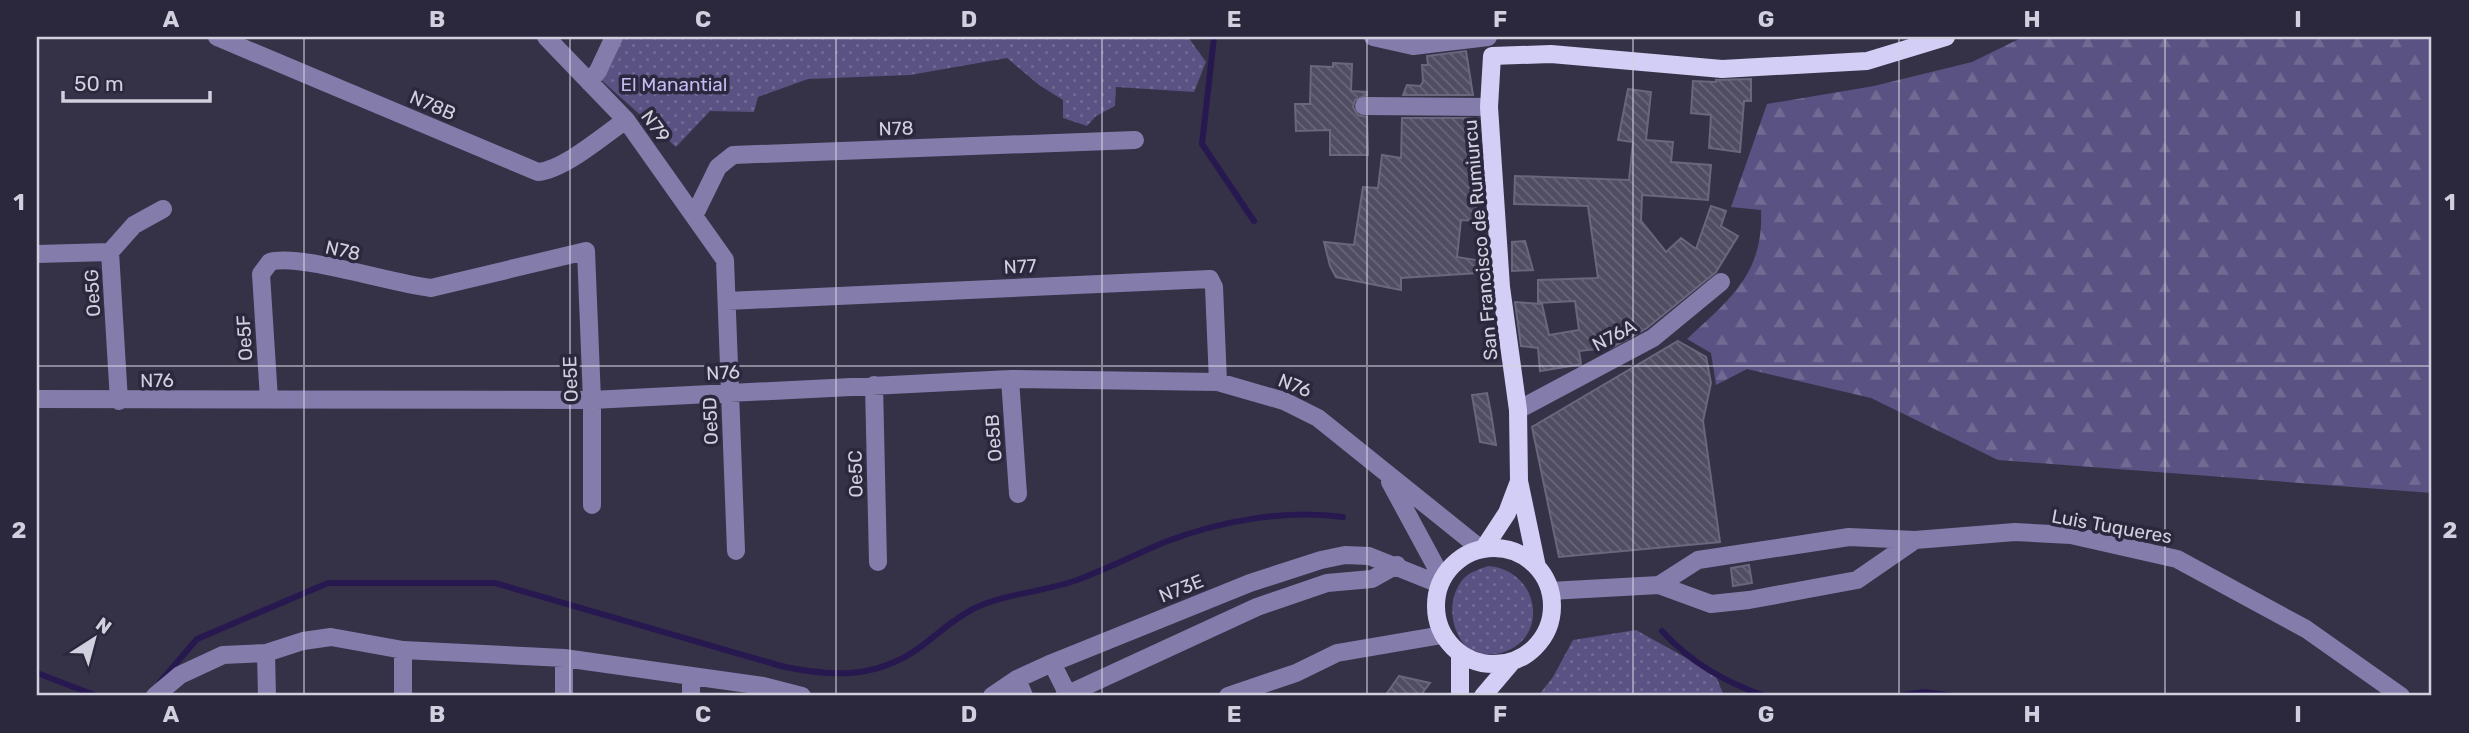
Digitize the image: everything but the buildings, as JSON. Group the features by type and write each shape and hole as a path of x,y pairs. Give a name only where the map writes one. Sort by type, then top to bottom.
{"main road":[{"path":"1492,56 1551,54 1721,69 1867,61 1946,37"},
{"name":"San Francisco de Rumiurcu","path":"1492,56 1489,107 1501,287 1518,410 1519,481 1537,567"},
{"name":"San Francisco de Rumiurcu","path":"1483,549 1507,513 1519,481"},
{"path":"1483,696 1511,663 1533,650 1548,628 1552,610 1550,592 1537,567 1513,552 1483,549 1458,559 1441,581 1435,610 1442,635 1460,654 1484,664 1511,663"},
{"path":"1460,654 1460,696"}],"street":[{"name":"N78B","path":"216,37 538,172 547,171 559,164 626,120"},
{"name":"N79","path":"546,37 626,120 694,216"},
{"path":"589,82 598,71 614,37"},
{"path":"1373,37 1413,46 1488,37"},
{"name":"San Francisco de Rumiurcu","path":"1488,37 1492,56"},
{"path":"1364,106 1489,107"},
{"name":"N78","path":"694,216 718,167 733,155 1135,140"},
{"name":"Oe5G","path":"119,401 110,252 134,225 163,209"},
{"name":"Oe5D","path":"694,216 725,260 736,551"},
{"name":"N78","path":"261,274 270,262 290,259 405,285 431,288 586,251"},
{"name":"Oe5E","path":"586,251 592,400 592,505"},
{"path":"37,254 110,252"},
{"name":"Oe5F","path":"261,274 268,399"},
{"name":"N77","path":"727,301 1210,279 1214,287 1219,382"},
{"name":"N76A","path":"1518,410 1653,338 1721,282"},
{"name":"N76","path":"37,399 592,400 1010,379 1219,382 1284,401 1318,418 1483,549"},
{"name":"Oe5B","path":"1010,379 1018,494"},
{"name":"Oe5C","path":"874,385 878,562"},
{"name":"N76","path":"1385,473 1441,581"},
{"name":"Luis Tuqueres","path":"1659,585 1698,560 1849,537 1915,540 2015,532 2071,536 2177,559 2306,629 2402,696"},
{"path":"1550,592 1659,585 1711,604 1749,600 1857,580 1915,540"},
{"name":"N73E","path":"992,696 1017,679 1052,663 1250,583 1345,555 1369,556 1441,581"},
{"path":"1052,663 1066,696 1256,607 1327,583 1371,579 1397,565"},
{"path":"1250,583 1256,607"},
{"path":"1228,696 1283,678 1337,653 1442,635"},
{"path":"155,696 180,675 223,655 266,653 303,641 331,637 403,650 564,658 781,689 802,696"},
{"path":"403,650 403,696"},
{"path":"266,653 267,696"},
{"path":"564,658 564,696"},
{"path":"691,678 691,696"},
{"path":"1017,679 1024,696"}],"green space":[{"name":"El Manantial","path":"610,37 1188,37 1206,62 1194,92 1116,87 1115,106 1096,116 1087,126 1063,118 1063,100 1039,85 1007,58 910,75 808,79 758,97 754,112 710,111 676,147 599,78"},
{"path":"2023,37 2432,37 2432,493 1998,460 1871,398 1747,369 1716,385 1711,353 1687,339 1730,298 1750,269 1757,252 1761,210 1731,207 1767,104 1874,86 1972,62"},
{"path":"1488,566 1506,571 1520,580 1529,593 1533,608 1532,623 1526,637 1514,648 1487,655 1466,647 1458,635 1452,610 1455,593 1464,578"},
{"path":"1636,630 1715,674 1724,696 1538,696 1553,677 1573,640"}],"waterway":[{"path":"1214,37 1202,144 1254,221"},
{"path":"160,682 197,639 328,583 495,583 781,666 817,672 852,673 903,658 960,617 987,603 1077,580 1165,542 1208,528 1276,516 1343,517"},
{"path":"1662,631 1685,653 1709,670 1765,696"},
{"path":"37,673 97,696"},
{"path":"1895,696 1925,692 1954,696"}]}
